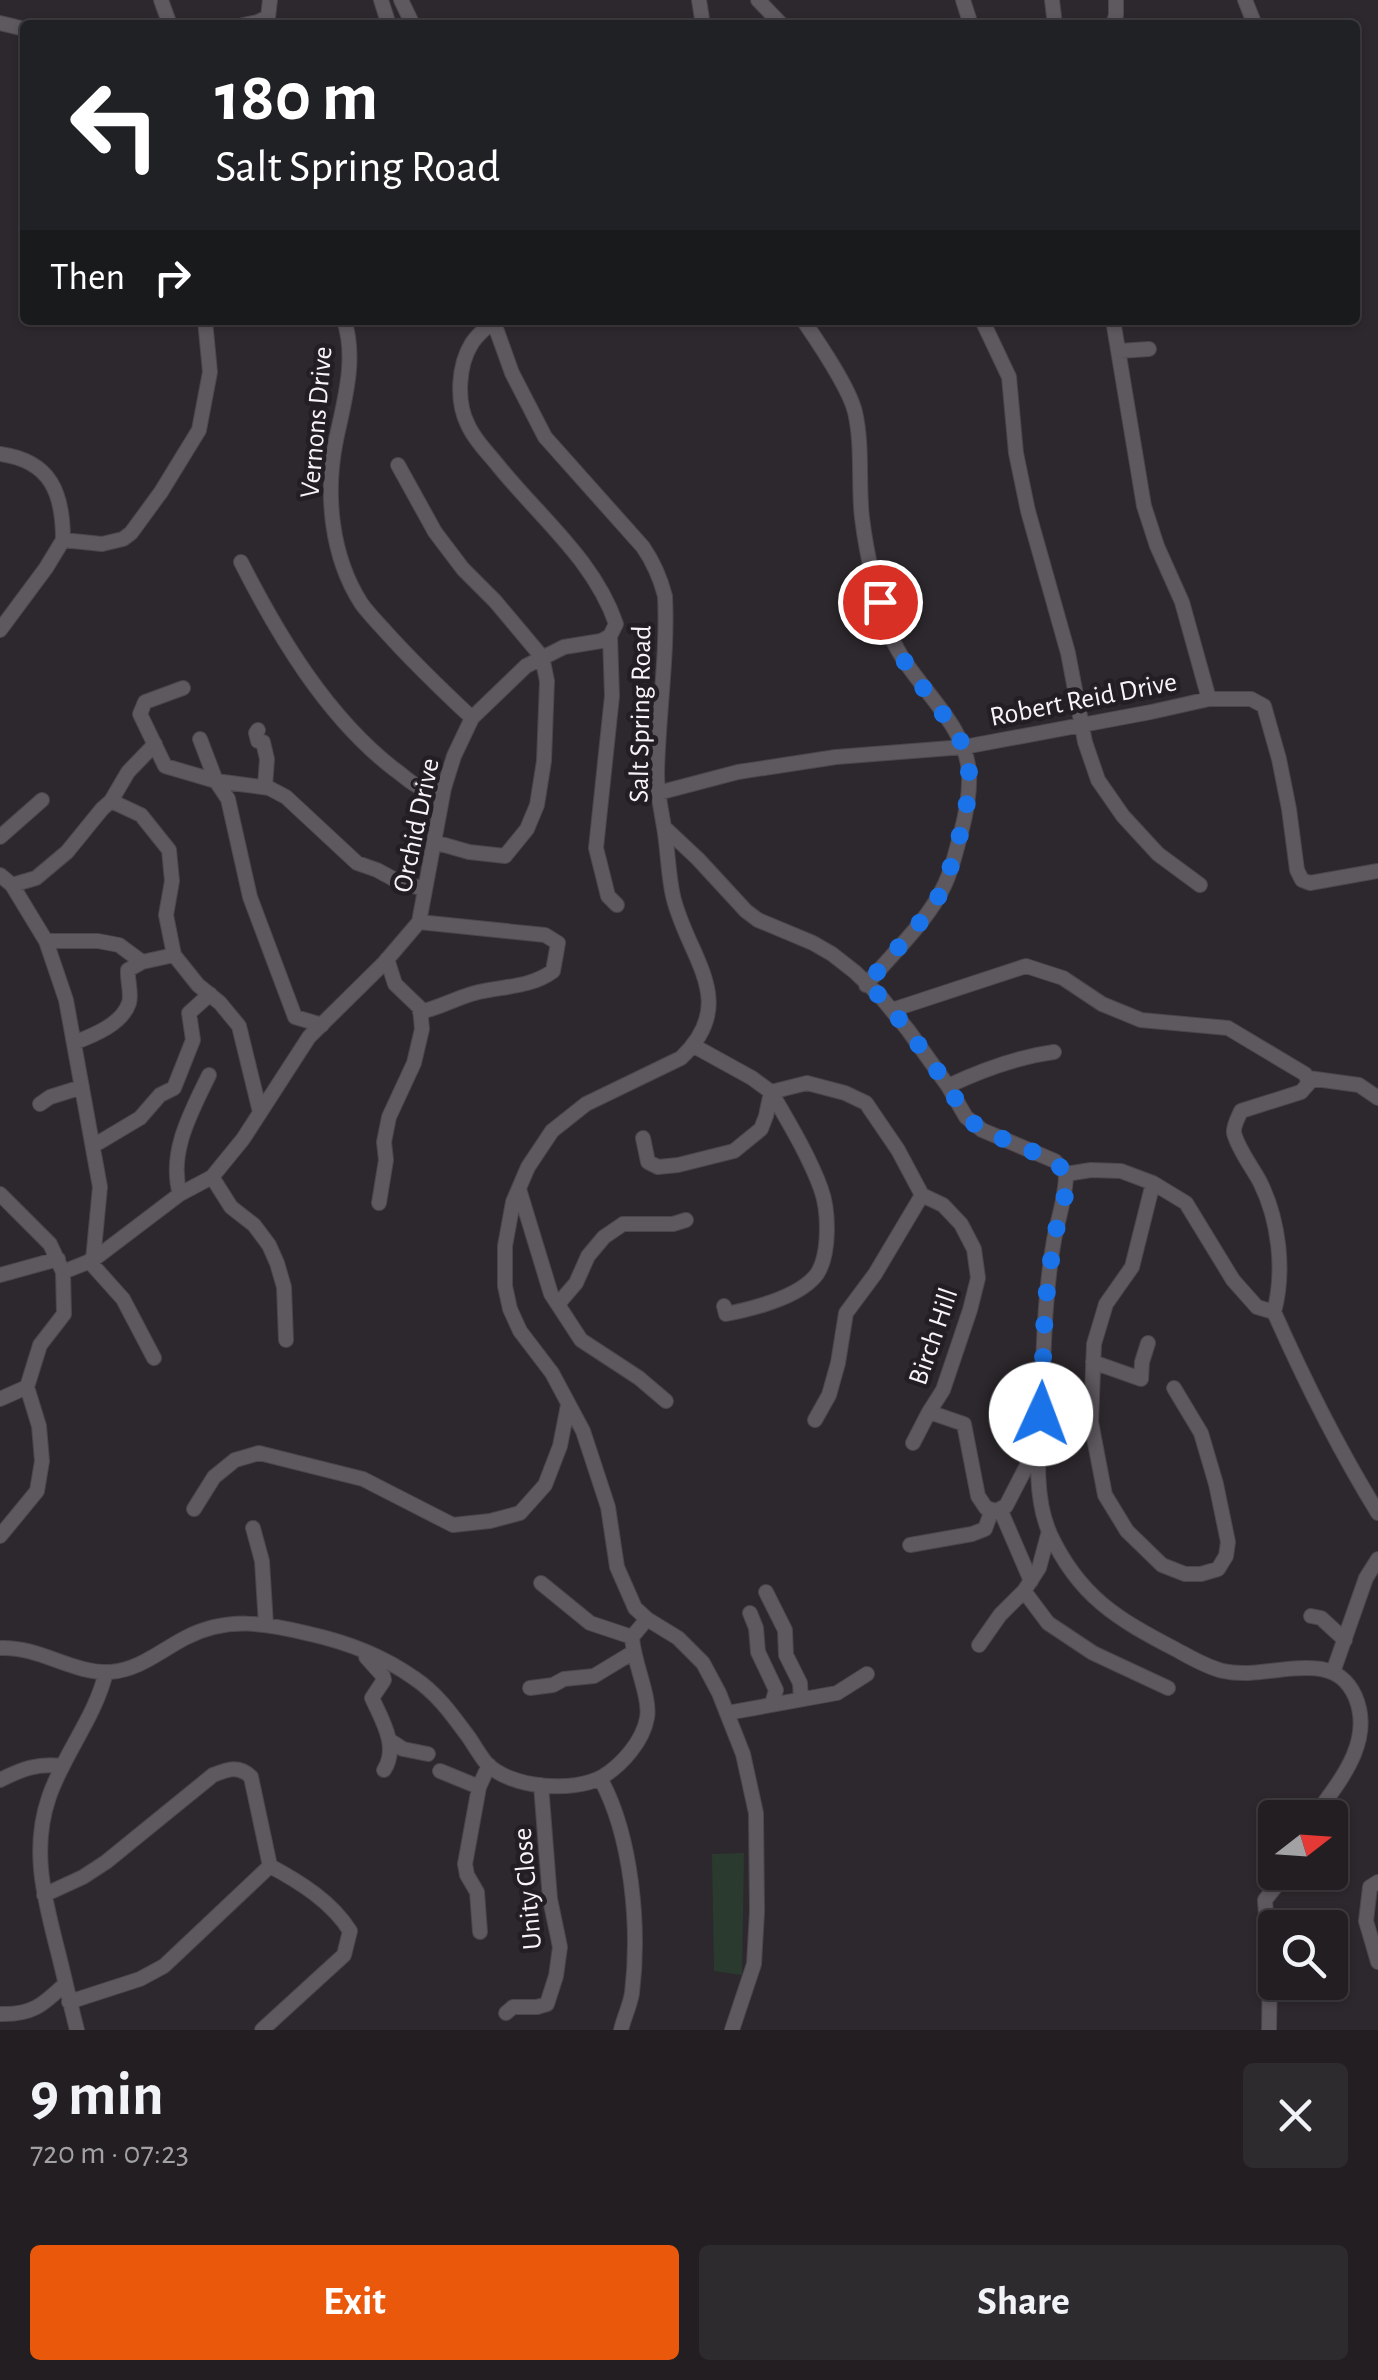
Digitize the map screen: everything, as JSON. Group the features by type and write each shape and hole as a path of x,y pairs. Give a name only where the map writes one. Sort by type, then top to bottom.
{"street":[{"path":"758,0 777,20"},
{"path":"63,540 102,544 122,540 161,492 199,430 210,372 205,325"},
{"name":"Vernons Drive","path":"345,325 348,388 334,446 330,492 341,558 350,585 363,606 409,658 472,718"},
{"path":"489,325 472,342 462,373 460,389 468,426 597,582 616,624 610,636 612,696 596,848 608,896 617,905"},
{"name":"Salt Spring Road","path":"496,325 512,373 544,436 642,547 660,578 666,615 658,793 664,828 746,911 832,954 880,996 948,1086 966,1117 982,1130 1055,1161 1066,1174"},
{"path":"806,325 855,408 861,456 861,514 892,639 909,669 952,726 964,747 969,772 966,814 945,886 928,913 866,985"},
{"path":"984,325 1009,377 1016,453 1028,511 1068,653 1085,742 1098,780 1122,816 1158,854 1200,885"},
{"path":"1114,325 1144,506 1182,602 1209,699"},
{"path":"1119,351 1149,349"},
{"path":"0,454 19,456 36,466 50,480 63,516 63,540 0,630"},
{"path":"398,465 435,532 542,657 548,681 544,761 537,804 527,829 505,856 469,852 434,842"},
{"path":"242,562 272,622 318,690 374,753 420,786 444,788"},
{"name":"Orchid Drive","path":"0,1275 91,1261 180,1194 212,1177 244,1139 308,1038 388,959 419,922 444,788 472,718 526,666 564,646 610,636"},
{"path":"183,688 145,702 140,714 165,766 216,780 265,786 286,798 356,863 401,883 426,889"},
{"name":"Robert Reid Drive","path":"658,793 738,772 836,757 964,747 1209,699 1251,699 1264,706 1279,759 1297,870 1302,880 1310,883 1378,871"},
{"path":"258,730 258,741 263,742 267,759 265,786"},
{"path":"200,739 228,799 250,897 295,1017 322,1024"},
{"path":"154,744 128,772 111,801 56,860 36,878 6,880 46,941 76,1042 100,1187 91,1261 123,1299 154,1358"},
{"path":"0,837 42,800"},
{"path":"111,801 140,815 169,850 172,881 166,915 174,955 239,1026 260,1112"},
{"path":"664,828 673,894 708,984 704,1031 682,1058 586,1104 552,1131 528,1167 519,1189 507,1229 505,1286 520,1332 552,1373 582,1431 608,1507 617,1567 635,1608 678,1638 702,1663 720,1693 743,1754 756,1813 758,1912 754,1964 732,2030"},
{"path":"419,922 545,935 558,944 556,964 544,978 505,990 476,993 420,1012"},
{"path":"46,941 119,944 142,962"},
{"path":"76,1042 98,1034 122,1014 130,1002 128,970 142,962 174,955"},
{"path":"379,1203 390,1116 414,1064 422,1029 420,1008 395,984 388,959"},
{"path":"892,1010 1026,966 1063,978 1102,1004 1141,1020 1228,1028 1308,1078 1358,1085 1378,1098"},
{"path":"93,1146 140,1118 160,1095 174,1088 193,1040 189,1013 210,994"},
{"path":"694,1046 771,1092 822,1192 827,1230 825,1254 816,1275 791,1294 756,1309 726,1314 724,1306"},
{"path":"948,1086 981,1071 1054,1052"},
{"path":"180,1194 174,1175 182,1133 209,1076"},
{"path":"1308,1078 1309,1083 1301,1092 1242,1111 1234,1132 1270,1203 1275,1222 1279,1294 1274,1312 1310,1393 1378,1512"},
{"name":"Birch Hill","path":"771,1092 807,1083 866,1103 922,1195 943,1205 961,1224 974,1249 978,1278 953,1363 930,1412 962,1421 978,1496 986,1508 996,1509"},
{"path":"40,1104 82,1087"},
{"path":"643,1138 648,1162 658,1167 734,1151 761,1129 771,1092"},
{"path":"1274,1312 1258,1307 1233,1280 1186,1203 1153,1183 1120,1171 1066,1174 1045,1306 1040,1502 1067,1566 1111,1613 1140,1632 1218,1670 1238,1674 1318,1668 1346,1680 1356,1697 1361,1727 1352,1759 1326,1800"},
{"path":"212,1177 231,1207 254,1224 269,1245 284,1287 286,1340"},
{"path":"1153,1183 1132,1267 1106,1304 1094,1344 1091,1422 1105,1495 1128,1531 1162,1565 1185,1574 1201,1574 1218,1569 1228,1542 1201,1433 1174,1388"},
{"path":"519,1189 551,1294 581,1340 666,1401"},
{"path":"0,1194 50,1244 61,1266 64,1314 40,1346 27,1387 38,1426 42,1461 37,1491 0,1536"},
{"path":"815,1420 829,1395 846,1313 875,1274 922,1195"},
{"path":"558,1304 576,1282 588,1256 604,1237 623,1224 673,1224 686,1220"},
{"path":"1093,1362 1142,1379 1148,1343"},
{"path":"0,1400 27,1387"},
{"path":"194,1509 214,1478 234,1460 259,1453 363,1479 452,1525 520,1513 545,1485 560,1446 568,1404"},
{"path":"913,1443 930,1412"},
{"path":"910,1545 985,1529 996,1509 1006,1506 1039,1440"},
{"path":"996,1509 1048,1623 1093,1652 1168,1688"},
{"path":"253,1528 262,1561 266,1625"},
{"path":"979,1645 1000,1615 1028,1586 1039,1568 1049,1531"},
{"path":"1333,1672 1366,1578 1378,1558"},
{"path":"541,1583 590,1622 632,1637"},
{"path":"766,1592 785,1630 786,1655 800,1683 801,1699"},
{"path":"560,1616 578,1613"},
{"path":"750,1613 758,1652 776,1690 772,1704"},
{"path":"1311,1616 1321,1618 1345,1640"},
{"path":"0,1648 42,1653 106,1672 125,1670 213,1626 250,1623 311,1634 388,1662 433,1693 488,1765 504,1775 522,1782 562,1786 600,1778 621,1762 642,1734 648,1715 632,1653 632,1637 646,1619"},
{"path":"357,1648 384,1676 372,1698 389,1740 390,1759 384,1770"},
{"path":"530,1688 594,1676 632,1653"},
{"path":"77,2030 40,1874 41,1824 49,1795 100,1696 106,1672"},
{"path":"727,1713 837,1693 867,1674"},
{"path":"1361,1727 1378,1734"},
{"path":"389,1740 403,1749 428,1754"},
{"path":"480,1932 477,1892 465,1864 479,1787 488,1765"},
{"path":"0,1780 26,1767 62,1766"},
{"path":"44,1895 106,1862 213,1775 233,1768 244,1770 251,1777 270,1866 339,1913 350,1931 344,1955 262,2030"},
{"path":"440,1772 479,1787"},
{"path":"600,1778 623,1834 632,1905 632,1992 621,2030"},
{"name":"Unity Close","path":"506,2013 513,2007 546,2004 558,1962 560,1947 550,1899 541,1785"},
{"path":"70,2002 140,1979 164,1966 270,1866"},
{"path":"1378,1882 1370,1887 1366,1921 1378,1962"},
{"path":"1266,2028 1270,1973 1265,1900 1273,1890"},
{"path":"0,2014 34,2010 65,1984"}],"green space":[{"path":"744,1853 742,1975 714,1971 712,1854"}],"route":[{"path":"880,602 892,639 909,669 964,747 969,772 966,814 945,886 928,913 866,985 908,1030 966,1117 982,1130 1055,1161 1066,1174 1045,1306 1041,1414"}]}
